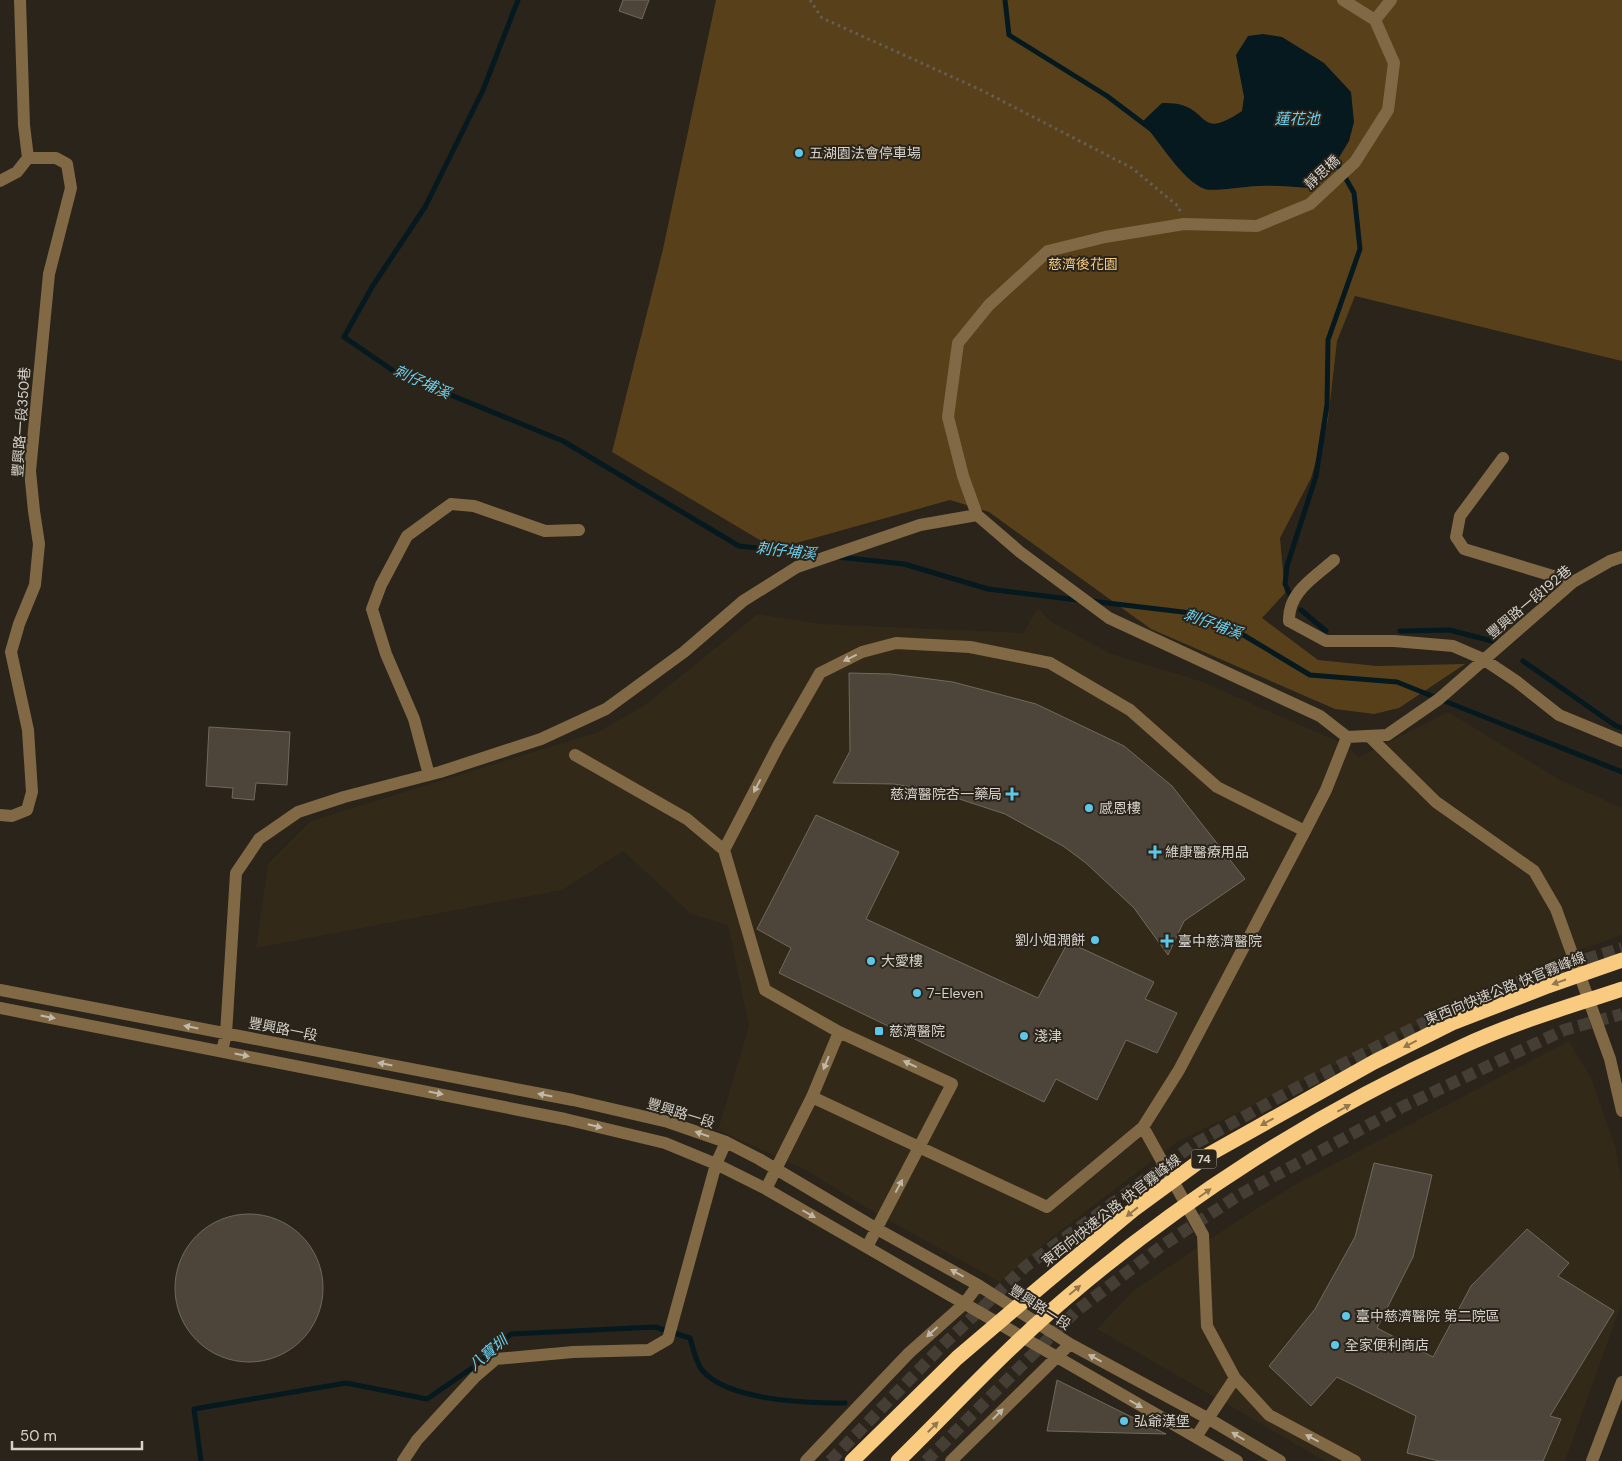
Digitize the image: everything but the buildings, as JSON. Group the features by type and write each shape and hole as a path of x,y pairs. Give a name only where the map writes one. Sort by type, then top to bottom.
{"highway":[{"name":"東西向快速公路 快官霧峰線","path":"852,1461 957,1358 1133,1210 1208,1155 1374,1062 1452,1023 1622,960"},
{"name":"74","path":"898,1461 1063,1300 1150,1231 1226,1178 1386,1084 1462,1046 1555,1011 1622,989"}],"street":[{"path":"0,181 17,172 28,158 23,105 20,0"},
{"path":"1343,0 1375,20 1391,0"},
{"name":"靜思橋","path":"1184,224 1257,226 1310,204 1355,162 1388,110 1394,63 1375,20"},
{"name":"豐興路一段350巷","path":"0,816 12,816 27,810 32,792 28,730 11,652 19,624 35,585 39,544 30,471 49,274 71,188 67,164 56,158 28,158"},
{"path":"812,1097 1047,1207 1143,1127 1179,1070 1326,790 1347,737 1320,716 1110,618 1020,552 977,515 963,476 948,417 958,343 989,304 1048,251 1105,237 1184,224"},
{"path":"1503,458 1460,516 1456,537 1464,549 1573,582"},
{"path":"428,775 414,719 386,654 372,609 381,585 407,536 451,504 474,506 545,531 580,530"},
{"path":"222,1051 226,1034 236,873 259,838 298,812 344,797 428,775 541,739 606,709 684,652 743,602 797,566 920,525 977,515"},
{"name":"豐興路一段192巷","path":"1347,737 1387,734 1439,699 1573,582 1622,556"},
{"path":"1334,560 1295,595 1288,608 1289,621 1326,641 1394,641 1453,646 1483,659 1516,681 1559,716 1622,741"},
{"path":"724,850 778,746 820,673 862,652 896,643 970,647 1050,663 1130,710 1217,787 1242,806 1305,831"},
{"path":"1369,736 1436,802 1534,871 1556,909 1610,1059 1622,1111"},
{"path":"575,755 687,819 724,850 765,990 839,1032 952,1084 867,1247"},
{"name":"豐興路一段","path":"0,990 573,1100 668,1122 726,1142 978,1285 1070,1344 1209,1419 1280,1461"},
{"path":"0,1008 566,1119 665,1143 716,1164 766,1189 1237,1461"},
{"path":"766,1189 777,1171 812,1097 839,1032"},
{"path":"1143,1127 1203,1234 1207,1326 1235,1378 1269,1415 1355,1461"},
{"path":"403,1461 417,1440 475,1376 496,1359 573,1352 648,1350 668,1339 716,1164 726,1142"},
{"path":"806,1461 909,1353 964,1304 978,1285"},
{"path":"951,1461 1070,1344"},
{"path":"1196,1438 1235,1378"},
{"path":"1592,1461 1622,1382"}],"path":[{"path":"810,0 822,18 979,89 1132,168 1179,208 1184,224"}],"shaded area":[{"name":"臺中慈濟醫院","path":"1038,608 1050,621 1111,654 1200,681 1344,744 1359,757 1448,712 1560,780 1622,808 1622,935 1549,961 1177,1142 1051,1238 1000,1282 867,1208 806,1170 718,1130 749,1026 728,925 691,914 623,851 562,890 256,948 268,864 311,821 598,732 645,705 758,614 821,624 1023,633"},
{"path":"1569,1041 1591,1078 1615,1146 1622,1184 1622,1302 1565,1461 1325,1461 1097,1329 1133,1291 1294,1185"}],"green space":[{"name":"慈濟後花園","path":"716,0 1622,0 1622,361 1355,296 1337,341 1328,420 1311,478 1280,538 1285,593 1262,618 1318,660 1377,666 1465,664 1399,708 1374,714 1335,709 1151,629 989,512 950,500 775,549 612,452 663,249"}],"water":[{"name":"蓮花池","path":"1263,34 1282,37 1324,63 1351,92 1354,122 1349,141 1335,164 1309,188 1254,186 1216,190 1205,189 1196,185 1179,169 1142,122 1162,103 1176,104 1188,108 1211,123 1218,123 1242,111 1244,97 1236,55 1248,36"}],"waterway":[{"name":"刺仔埔溪","path":"518,0 483,90 425,207 372,287 344,337 395,372 563,441 739,546 820,555"},
{"path":"1005,0 1009,35 1107,96 1152,130"},
{"path":"1292,599 1285,584 1287,566 1316,476 1327,405 1328,340 1360,249 1354,193 1333,156"},
{"name":"刺仔埔溪","path":"838,557 904,564 988,589 1078,600"},
{"name":"刺仔埔溪","path":"1091,601 1191,613 1240,633 1310,675 1397,682 1622,772"},
{"path":"1301,610 1326,631"},
{"path":"1400,631 1449,630 1500,643"},
{"path":"1523,661 1616,726 1622,728"},
{"name":"八寶圳","path":"201,1461 194,1409 346,1383 427,1399 475,1366 511,1334 655,1327 690,1338 696,1359 702,1370 714,1380 730,1388 749,1394 790,1401 845,1403"}],"tunnel":[{"path":"830,1461 944,1344 1026,1266 1196,1143 1296,1088 1447,1011 1541,973 1622,948"},
{"path":"926,1461 1075,1312 1163,1245 1239,1195 1402,1107 1564,1030 1622,1014"}],"place":[{"name":"五湖園法會停車場","path":"799,153"},
{"name":"慈濟醫院杏一藥局","path":"1012,794"},
{"name":"感恩樓","path":"1089,808"},
{"name":"維康醫療用品","path":"1155,852"},
{"name":"劉小姐潤餅","path":"1095,940"},
{"name":"臺中慈濟醫院","path":"1167,941"},
{"name":"大愛樓","path":"871,961"},
{"name":"7-Eleven","path":"917,993"},
{"name":"慈濟醫院","path":"879,1031"},
{"name":"淺津","path":"1024,1036"},
{"name":"臺中慈濟醫院 第二院區","path":"1346,1316"},
{"name":"全家便利商店","path":"1335,1345"},
{"name":"弘爺漢堡","path":"1124,1421"}]}
